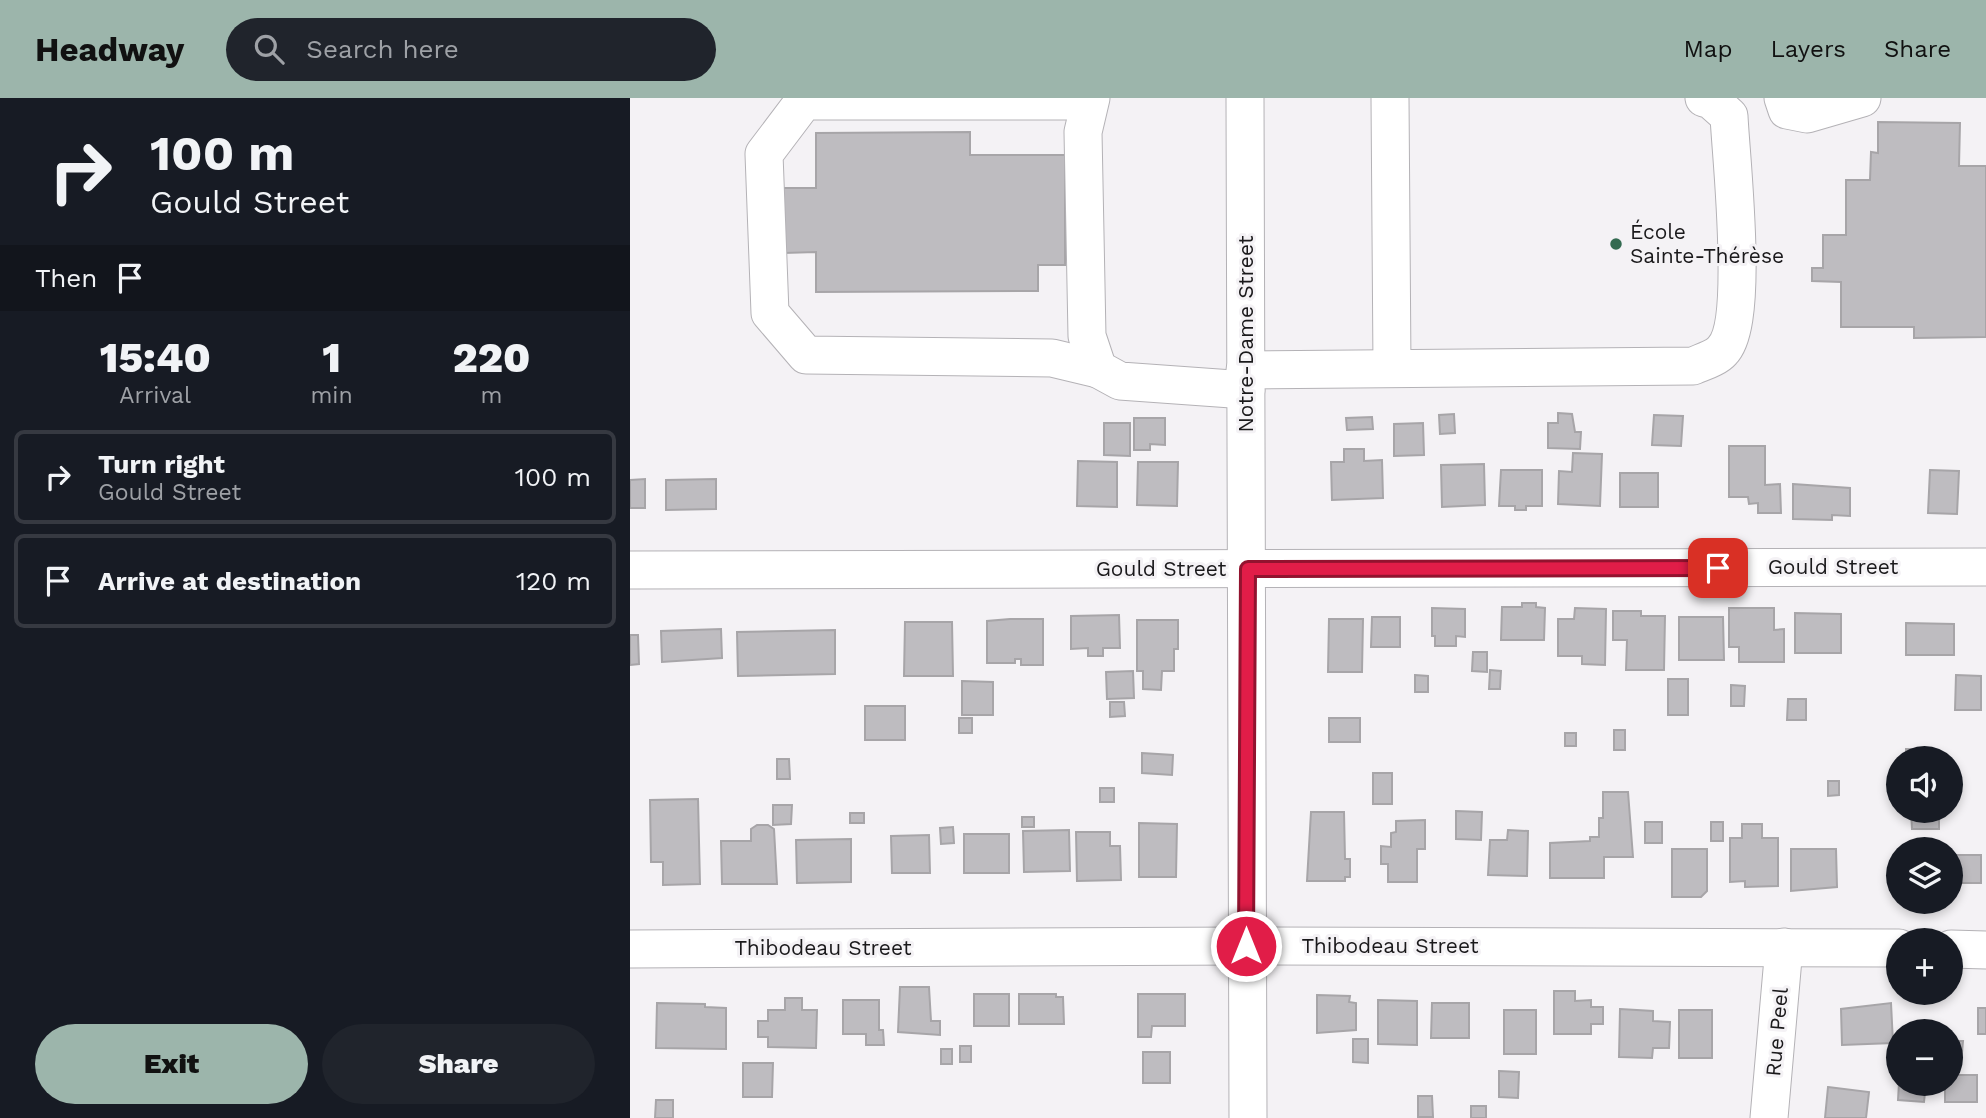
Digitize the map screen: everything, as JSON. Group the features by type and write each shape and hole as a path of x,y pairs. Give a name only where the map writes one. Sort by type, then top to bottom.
{"street":[{"name":"Notre-Dame Street","path":"1245,98 1248,1118"},
{"path":"1390,98 1392,367"},
{"path":"1098,369 1087,336 1083,131 1089,99 804,101 764,154 771,313 806,355 1052,358 1098,369 1119,381 1245,380 1392,367 1693,366 1722,351 1736,326 1737,277 1728,116 1711,100 1704,98"},
{"path":"1783,98 1787,110 1807,114 1862,98"},
{"name":"Gould Street","path":"630,570 1986,567"},
{"name":"Thibodeau Street","path":"630,949 1246,946 1886,948"},
{"name":"Rue Peel","path":"1769,1118 1784,947"},
{"path":"1963,949 1986,950"}],"building":[{"name":"École Sainte-Thérèse","path":"1878,122 1960,123 1959,166 1986,166 1986,337 1914,338 1914,327 1841,327 1841,282 1812,281 1812,268 1823,268 1823,235 1846,235 1846,180 1870,180 1871,152 1878,153"},
{"path":"970,132 970,155 1065,155 1065,265 1038,265 1038,291 816,292 816,252 784,253 783,188 816,188 816,133"},
{"path":"1558,413 1572,414 1575,432 1581,432 1580,449 1548,448 1548,423 1558,423"},
{"path":"1454,414 1455,433 1440,434 1439,415"},
{"path":"1654,415 1683,416 1681,446 1652,445"},
{"path":"1372,417 1373,429 1347,430 1346,418"},
{"path":"1134,418 1165,418 1165,445 1150,444 1150,450 1134,450"},
{"path":"1104,423 1130,423 1130,456 1104,455"},
{"path":"1423,423 1424,455 1394,456 1394,424"},
{"path":"1729,446 1765,446 1765,485 1780,484 1781,513 1758,513 1758,503 1749,504 1748,497 1729,497"},
{"path":"1344,449 1364,449 1364,461 1382,460 1383,498 1332,500 1331,462 1344,462"},
{"path":"1573,453 1602,454 1600,506 1558,504 1559,471 1572,472"},
{"path":"1078,461 1117,462 1117,507 1077,506"},
{"path":"1138,462 1178,462 1177,506 1137,505"},
{"path":"1484,464 1485,505 1442,507 1441,465"},
{"path":"1501,470 1542,470 1542,506 1526,506 1526,510 1515,510 1515,506 1499,506"},
{"path":"1930,470 1959,471 1957,514 1928,513"},
{"path":"1620,473 1658,473 1658,507 1620,507"},
{"path":"645,479 645,508 630,508 630,480"},
{"path":"716,479 716,509 666,510 666,480"},
{"path":"1793,484 1850,488 1850,516 1832,515 1832,520 1793,519"},
{"path":"1522,603 1536,603 1536,607 1545,608 1544,640 1501,640 1502,607 1522,607"},
{"path":"1432,608 1465,609 1465,637 1456,636 1456,646 1435,646 1435,636 1432,636"},
{"path":"1575,608 1606,609 1605,665 1582,664 1582,656 1558,656 1558,619 1574,619"},
{"path":"1729,608 1774,608 1774,630 1784,629 1784,662 1739,662 1739,647 1729,647"},
{"path":"1613,611 1641,611 1641,616 1665,616 1664,670 1626,670 1627,640 1613,640"},
{"path":"1795,613 1841,614 1841,653 1795,653"},
{"path":"1119,615 1120,648 1103,648 1103,656 1088,656 1088,648 1071,649 1071,616"},
{"path":"1372,617 1400,617 1400,647 1371,647"},
{"path":"1679,617 1723,617 1724,660 1679,660"},
{"path":"1043,619 1043,665 1021,665 1021,659 1015,659 1015,663 987,663 987,621"},
{"path":"1329,619 1363,619 1362,672 1328,672"},
{"path":"1137,620 1178,620 1178,649 1174,649 1174,671 1162,671 1161,690 1143,689 1143,671 1137,671"},
{"path":"905,622 952,622 953,676 904,676"},
{"path":"1906,623 1954,624 1954,655 1906,655"},
{"path":"721,629 722,658 662,662 661,631"},
{"path":"835,630 835,674 738,676 737,632"},
{"path":"630,635 638,635 639,664 630,665"},
{"path":"1473,652 1487,652 1487,672 1472,671"},
{"path":"1490,670 1501,671 1500,689 1489,689"},
{"path":"1133,671 1134,698 1107,699 1106,672"},
{"path":"1415,675 1428,676 1428,692 1415,692"},
{"path":"1956,675 1981,676 1981,710 1955,710"},
{"path":"1668,679 1688,679 1688,715 1668,715"},
{"path":"962,681 993,682 993,715 962,715"},
{"path":"1731,685 1745,686 1744,706 1731,706"},
{"path":"1788,699 1806,699 1806,720 1787,720"},
{"path":"1110,702 1124,702 1125,716 1110,717"},
{"path":"865,706 905,706 905,740 865,740"},
{"path":"959,718 972,718 972,733 959,733"},
{"path":"1329,718 1360,718 1360,742 1329,742"},
{"path":"1614,730 1625,730 1625,750 1614,750"},
{"path":"1565,733 1576,733 1576,746 1565,746"},
{"path":"1142,753 1173,755 1172,775 1142,773"},
{"path":"777,759 789,759 790,779 777,779"},
{"path":"1373,773 1392,773 1392,804 1373,804"},
{"path":"1828,781 1839,781 1839,795 1828,796"},
{"path":"1100,788 1114,788 1114,802 1100,802"},
{"path":"1603,792 1628,792 1633,857 1604,857 1604,878 1550,878 1550,843 1590,841 1590,837 1599,837 1599,818 1603,818"},
{"path":"698,799 700,884 663,885 663,862 651,862 650,800"},
{"path":"773,805 792,805 791,824 773,825"},
{"path":"1456,811 1482,812 1481,840 1456,839"},
{"path":"1311,812 1344,812 1345,859 1350,859 1350,877 1345,877 1345,881 1307,881"},
{"path":"850,813 864,813 864,823 850,823"},
{"path":"1022,817 1034,817 1034,827 1022,827"},
{"path":"1425,820 1425,849 1417,849 1417,882 1388,882 1388,864 1381,864 1381,846 1391,847 1391,833 1396,832 1396,821"},
{"path":"1645,822 1662,822 1662,843 1645,843"},
{"path":"1711,822 1723,822 1723,841 1711,841"},
{"path":"1139,823 1177,824 1176,877 1139,877"},
{"path":"1912,823 1939,823 1939,829 1912,829"},
{"path":"1742,824 1762,824 1762,838 1778,838 1778,886 1745,887 1745,881 1730,882 1730,838 1742,838"},
{"path":"757,825 768,825 774,829 777,884 722,884 721,841 751,841 751,829"},
{"path":"953,827 954,843 941,844 940,828"},
{"path":"1069,830 1070,871 1024,872 1023,831"},
{"path":"1508,830 1528,831 1527,876 1488,875 1490,840 1507,840"},
{"path":"1076,832 1110,832 1110,846 1120,846 1121,880 1077,881"},
{"path":"964,834 1009,834 1009,873 964,873"},
{"path":"929,835 930,873 892,873 891,836"},
{"path":"851,839 851,882 797,883 796,840"},
{"path":"1672,849 1707,849 1707,891 1701,897 1672,897"},
{"path":"1791,849 1836,849 1837,887 1791,891"},
{"path":"1963,855 1981,855 1981,883 1963,883"},
{"path":"900,987 929,987 931,1021 940,1021 940,1035 898,1032"},
{"path":"1554,991 1575,991 1575,1001 1591,1000 1591,1007 1603,1007 1603,1024 1591,1024 1591,1034 1554,1034"},
{"path":"974,994 1009,994 1009,1026 974,1026"},
{"path":"1019,994 1056,994 1056,997 1063,997 1064,1024 1019,1024"},
{"path":"1138,994 1185,994 1185,1026 1152,1026 1151,1037 1138,1037"},
{"path":"1317,995 1350,996 1349,1002 1356,1003 1356,1030 1317,1033"},
{"path":"785,998 802,998 802,1010 817,1010 816,1048 768,1047 768,1037 758,1037 758,1021 768,1021 768,1010 785,1010"},
{"path":"843,1000 879,1000 879,1030 883,1030 884,1045 866,1045 866,1034 843,1034"},
{"path":"1378,1000 1417,1001 1417,1045 1378,1044"},
{"path":"657,1003 705,1004 705,1007 726,1008 726,1049 656,1048"},
{"path":"1432,1003 1469,1003 1469,1038 1431,1038"},
{"path":"1891,1005 1892,1019 1886,1019 1886,1043 1842,1045 1841,1009"},
{"path":"1978,1008 1986,1008 1986,1034 1978,1034"},
{"path":"1620,1009 1653,1011 1653,1021 1670,1022 1669,1048 1653,1048 1652,1058 1619,1057"},
{"path":"1504,1010 1536,1010 1536,1054 1504,1054"},
{"path":"1679,1010 1712,1010 1712,1058 1679,1058"},
{"path":"1353,1039 1368,1039 1368,1063 1353,1062"},
{"path":"960,1046 971,1046 971,1062 960,1062"},
{"path":"941,1049 952,1049 952,1064 941,1064"},
{"path":"1143,1052 1170,1052 1170,1083 1143,1083"},
{"path":"743,1063 773,1063 772,1097 743,1097"},
{"path":"1499,1071 1519,1072 1518,1098 1499,1097"},
{"path":"1963,1075 1977,1075 1977,1102 1945,1102 1945,1096 1963,1096"},
{"path":"1828,1087 1869,1092 1866,1118 1825,1118"},
{"path":"1418,1096 1432,1096 1433,1117 1418,1117"},
{"path":"1898,1096 1925,1096 1924,1102 1898,1100"},
{"path":"656,1100 673,1100 673,1118 655,1118"},
{"path":"1471,1106 1486,1106 1486,1118 1471,1118"}],"place":[{"name":"École Sainte-Thérèse","path":"1616,244"}],"route":[{"path":"1246,946 1248,569 1718,568"}]}
